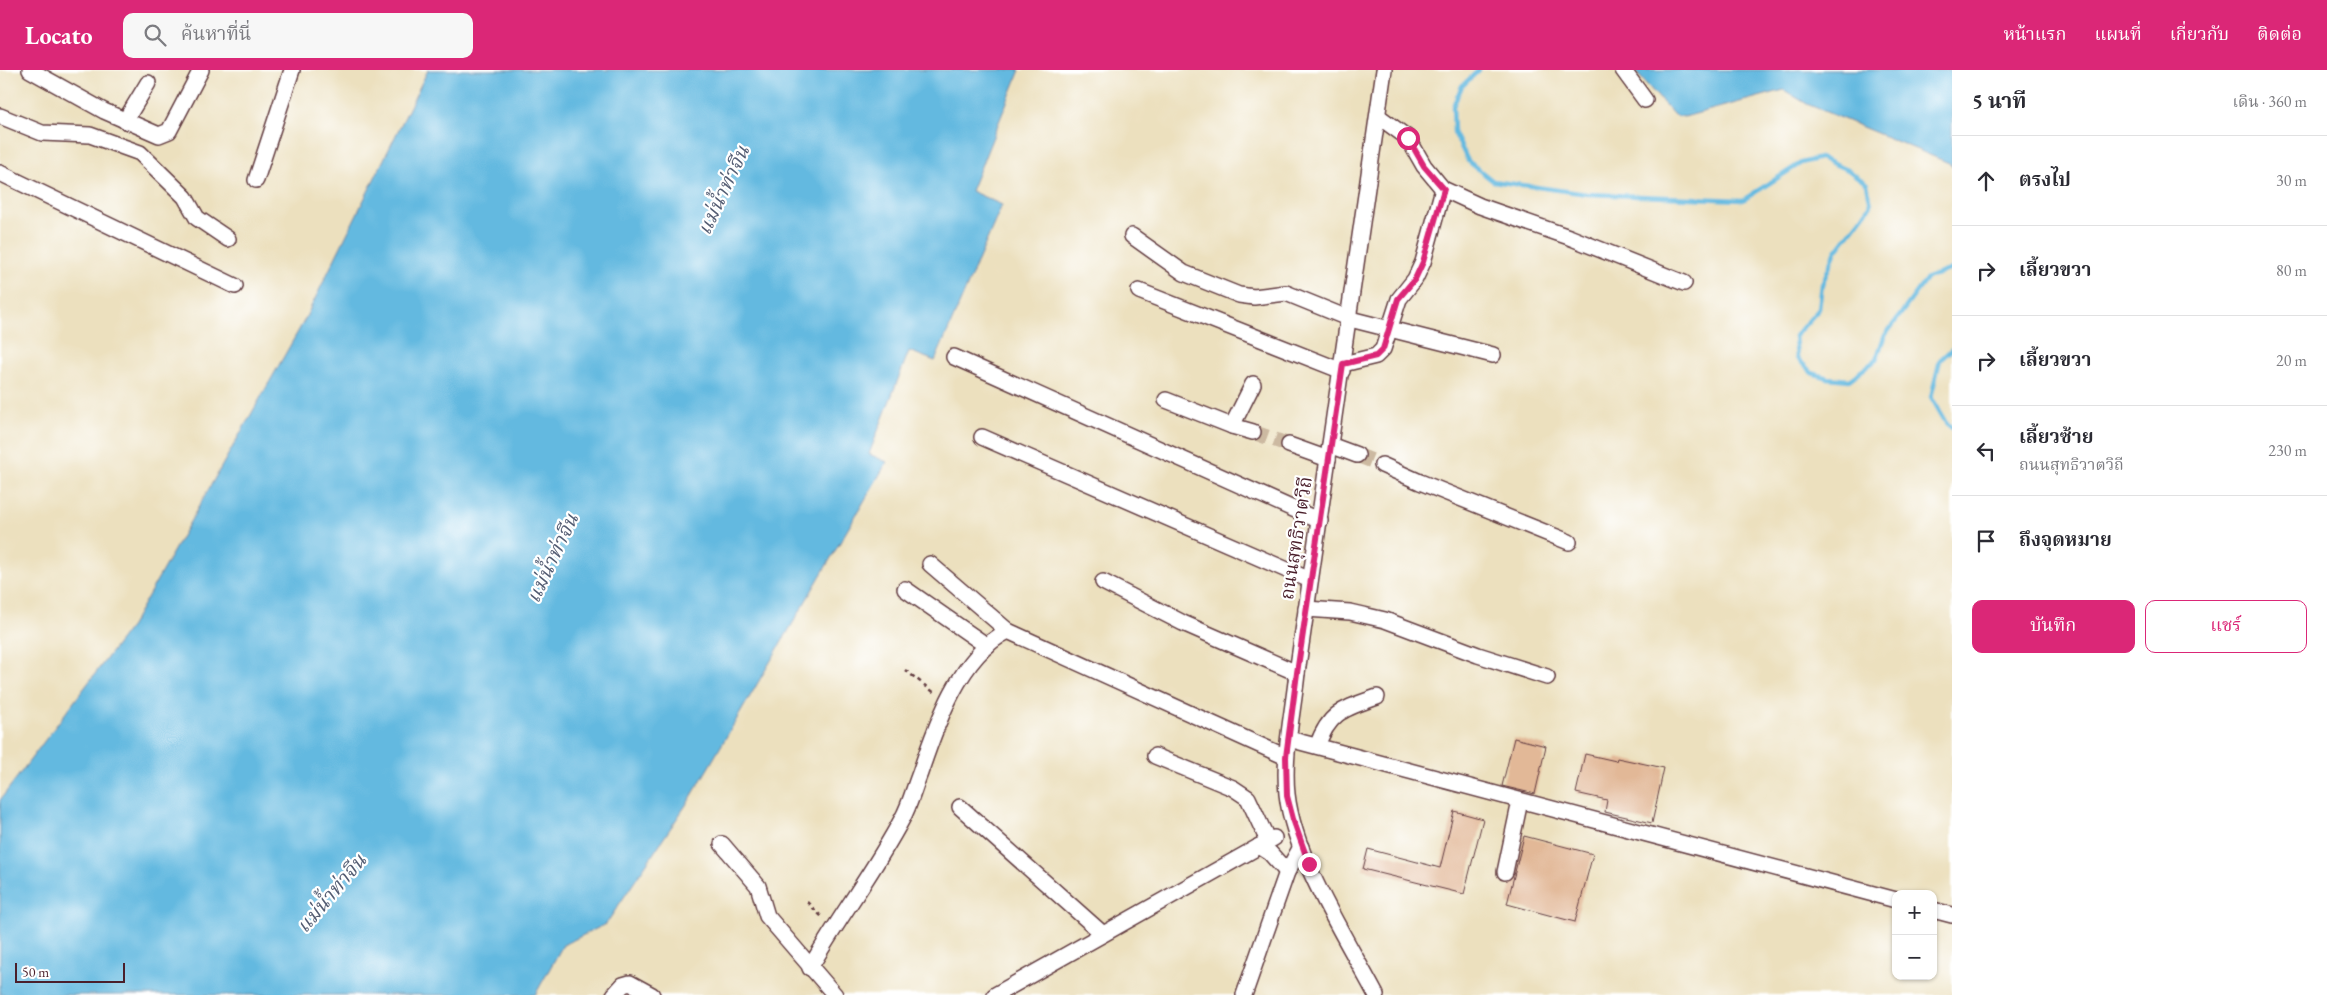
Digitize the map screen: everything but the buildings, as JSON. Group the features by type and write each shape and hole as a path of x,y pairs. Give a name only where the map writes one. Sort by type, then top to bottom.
{"street":[{"path":"30,70 125,121 159,134 169,131 201,70"},
{"path":"256,180 292,70"},
{"name":"ถนนสุทธิวาตวิถี","path":"1376,995 1316,880 1301,846 1276,837 1287,796 1286,757 1297,673 1350,319 1384,70"},
{"path":"1622,70 1645,100"},
{"path":"125,121 148,83"},
{"path":"0,116 42,133 90,135 140,153 185,197 197,218 228,239"},
{"path":"1378,116 1408,138 1424,166 1444,189 1480,206 1569,237 1684,283"},
{"path":"0,174 235,286"},
{"path":"1139,291 1342,368 1376,356 1383,349 1398,299 1415,279 1423,262 1444,189"},
{"path":"1132,236 1184,273 1239,295 1254,297 1286,292 1350,319 1390,327 1493,355"},
{"path":"954,357 1320,520"},
{"path":"1232,426 1253,384"},
{"path":"1166,400 1232,426 1253,432"},
{"path":"982,437 1310,580"},
{"path":"1289,444 1329,452 1356,454"},
{"path":"1382,465 1569,542"},
{"path":"930,564 1008,631 1286,757"},
{"path":"1102,582 1184,624 1297,673"},
{"path":"904,589 987,646"},
{"path":"1306,609 1350,612 1385,620 1478,655 1547,676"},
{"path":"810,968 833,928 904,817 934,732 947,703 966,670 995,638 1008,631"},
{"path":"1317,746 1324,727 1332,717 1351,706 1377,697"},
{"path":"1289,739 1892,899"},
{"path":"1155,756 1233,788 1248,798 1276,837"},
{"path":"1505,872 1520,801"},
{"path":"960,808 1103,934"},
{"path":"1276,837 1270,853 1287,872"},
{"path":"996,995 1276,837"},
{"path":"722,844 758,886 767,916 835,995"},
{"path":"1244,995 1287,872 1301,846"},
{"path":"1937,911 1952,915"},
{"path":"614,995 623,984 630,983 652,995"}],"path":[{"path":"905,670 947,703"},
{"path":"807,902 833,928"}],"water":[{"name":"แม่น้ำท่าจีน","path":"428,70 1020,70 971,191 1002,205 935,361 909,351 869,454 887,462 690,799 606,924 563,945 535,995 0,995 0,800 131,626 304,321"},
{"path":"1634,70 1952,70 1952,167 1949,163 1807,104 1784,90 1684,117 1674,115"}],"waterway":[{"path":"1479,70 1462,86 1453,106 1454,132 1468,161 1493,181 1587,194 1743,200 1801,163 1820,158 1848,170 1867,184 1871,205 1836,251 1822,284 1819,309 1795,336 1797,358 1812,373 1828,378 1849,380 1876,360 1884,337 1927,278 1952,269"},
{"path":"1952,349 1940,360 1931,397 1946,423 1952,428"}],"tunnel":[{"path":"1253,432 1289,445"},
{"path":"1357,455 1382,465"}],"route":[{"path":"1309,864 1301,846 1287,796 1286,757 1310,580 1343,364 1364,361 1376,356 1383,349 1398,299 1415,279 1423,262 1444,189 1424,166 1408,138"}]}
